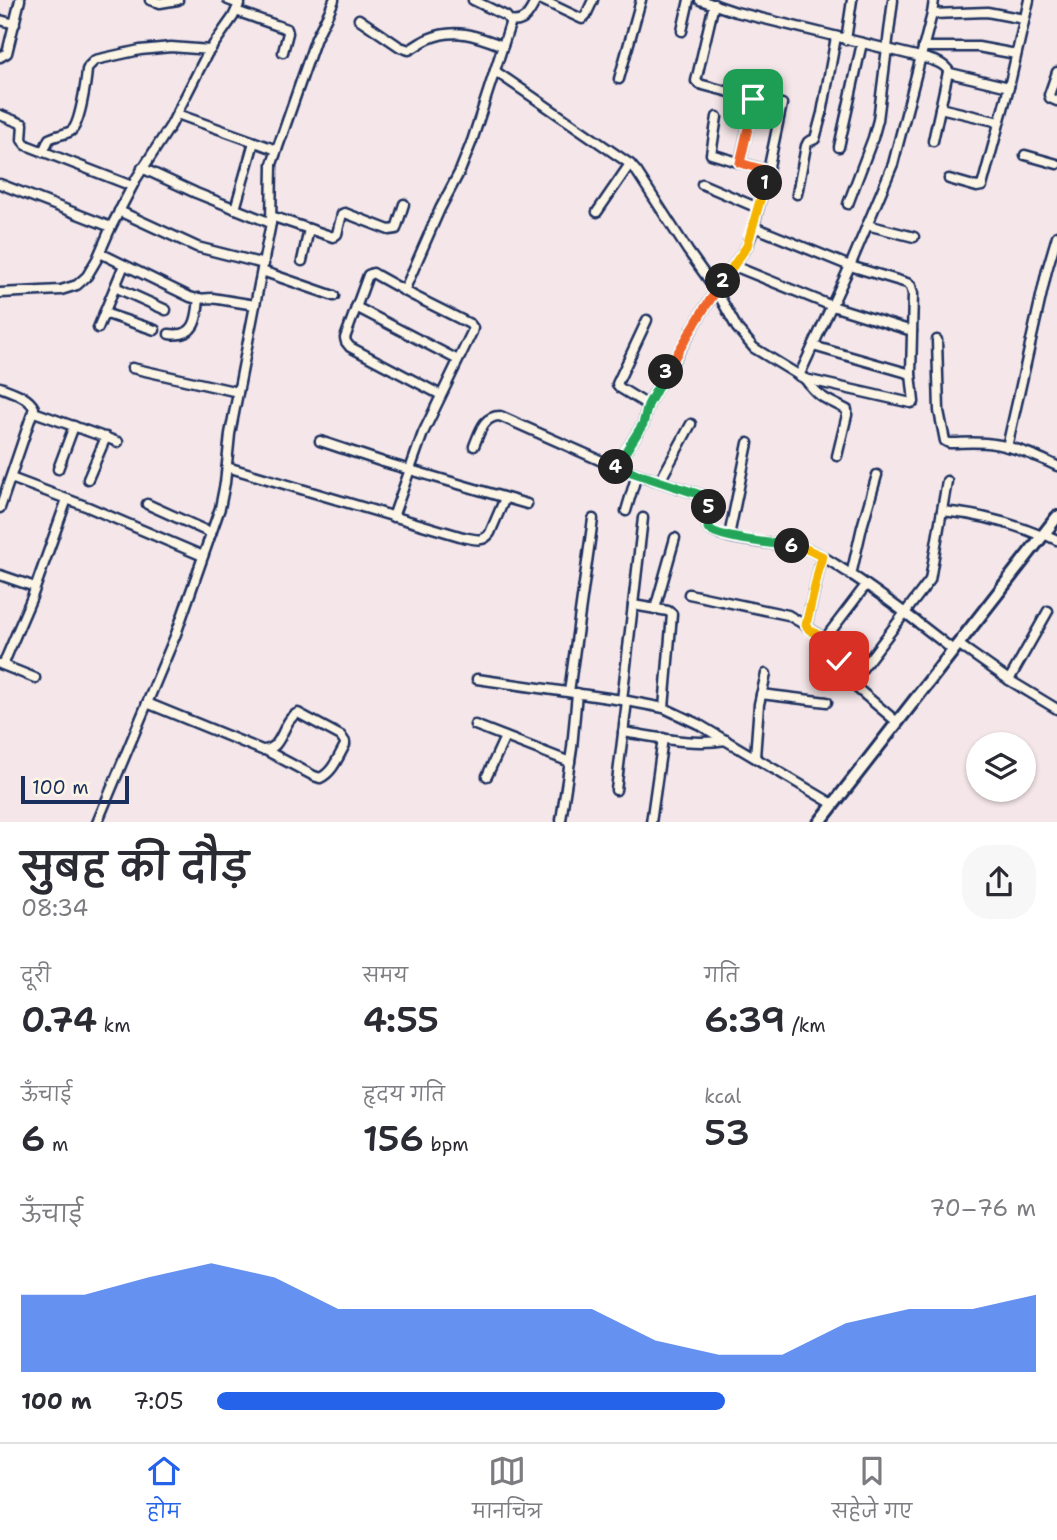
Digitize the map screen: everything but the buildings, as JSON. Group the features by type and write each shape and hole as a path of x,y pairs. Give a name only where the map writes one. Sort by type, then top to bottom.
{"street":[{"path":"0,57 7,53 20,0"},
{"path":"150,0 160,3 178,0"},
{"path":"228,0 287,29 283,52"},
{"path":"97,822 176,634 220,508 230,434 271,219 271,173 316,37 334,0"},
{"path":"473,0 516,22 523,21 536,0"},
{"path":"542,0 582,19 593,0"},
{"path":"619,79 641,0"},
{"path":"682,31 689,0"},
{"path":"700,0 942,64 948,72 933,141"},
{"path":"734,11 738,0"},
{"path":"846,40 852,0"},
{"path":"848,204 878,120 893,0"},
{"path":"802,378 813,346 850,266 897,152 934,0"},
{"path":"948,179 981,187 1009,87 1029,0"},
{"path":"0,293 53,290 77,285 87,276 104,255 111,227 142,168 177,114 210,50 239,5"},
{"path":"714,5 696,81 754,100 740,163"},
{"path":"932,14 987,12 1024,19"},
{"path":"359,19 408,50 434,37 463,33 503,47"},
{"path":"0,20 15,24"},
{"path":"404,291 460,171 510,21"},
{"path":"796,194 806,146 815,139 822,113 836,37"},
{"path":"839,148 862,43"},
{"path":"43,152 49,139 74,128 87,70 94,60 140,50 171,47 210,50"},
{"path":"923,47 978,47 1016,54"},
{"path":"495,71 630,164 716,290 746,341 802,378 815,393 847,410 838,456"},
{"path":"948,72 1009,87"},
{"path":"1057,72 1049,95 1057,101"},
{"path":"616,467 643,424 648,405 697,319 747,246 768,171 782,104"},
{"path":"940,108 999,122"},
{"path":"177,114 277,150"},
{"path":"0,115 22,123 23,144 132,186"},
{"path":"717,117 710,154 768,171"},
{"path":"235,209 254,142"},
{"path":"1026,155 1057,164"},
{"path":"597,212 630,164"},
{"path":"142,168 235,209 334,237 341,216 345,213 394,230 404,204"},
{"path":"0,184 111,227"},
{"path":"702,184 758,208"},
{"path":"119,211 197,247 263,268 334,296"},
{"path":"867,225 914,237"},
{"path":"754,227 850,266 911,286 911,374 914,401 911,403 802,378"},
{"path":"302,261 309,229"},
{"path":"1007,447 1057,236"},
{"path":"104,255 180,293 255,305"},
{"path":"98,328 124,265"},
{"path":"734,266 832,306 912,331"},
{"path":"393,517 423,433 472,332 472,326 371,274 366,278 345,338 348,345 441,395"},
{"path":"115,287 166,310"},
{"path":"169,334 182,333 193,327 198,316 199,298"},
{"path":"356,307 458,360"},
{"path":"104,313 155,330"},
{"path":"647,320 617,384 648,405"},
{"path":"937,340 939,411 945,441 1007,447 1034,455 1057,466"},
{"path":"813,346 911,374"},
{"path":"132,368 238,392"},
{"path":"0,387 26,398 33,405 34,412 0,508"},
{"path":"34,412 118,442"},
{"path":"474,446 485,420 500,416 616,467 709,498 708,528 711,532 804,548 822,556 955,647 1057,709"},
{"path":"660,481 691,424"},
{"path":"58,469 74,426"},
{"path":"88,479 106,438"},
{"path":"320,440 527,504"},
{"path":"729,536 748,443"},
{"path":"227,467 480,540 487,538 490,533 505,498"},
{"path":"626,511 637,474"},
{"path":"851,575 877,475"},
{"path":"11,478 203,556"},
{"path":"852,682 930,580 947,481"},
{"path":"35,678 1,664 35,587 67,499"},
{"path":"146,504 211,533"},
{"path":"942,511 987,517 1057,540"},
{"path":"819,822 1057,517"},
{"path":"616,790 643,518"},
{"path":"561,820 570,762 573,693 593,519"},
{"path":"655,609 675,538"},
{"path":"806,625 822,556"},
{"path":"0,575 35,587"},
{"path":"824,640 866,585"},
{"path":"688,594 778,612 806,625 835,648 840,663 858,689 897,722"},
{"path":"633,605 672,614 664,708"},
{"path":"1009,680 1048,611"},
{"path":"755,757 761,694 766,674"},
{"path":"477,679 664,708 698,724 833,804"},
{"path":"761,694 827,702"},
{"path":"147,703 265,750 320,778 328,773 345,742 341,736 298,713 291,718 275,745 265,750"},
{"path":"475,725 570,762"},
{"path":"623,732 699,743 726,740"},
{"path":"487,776 505,737"},
{"path":"651,822 663,738"}],"route":[{"path":"753,99 740,163 768,171 751,236 744,253 716,290 660,382 648,405 640,430 616,467 709,498 708,528 711,532 804,548 822,556 806,625 834,647 839,661"}]}
